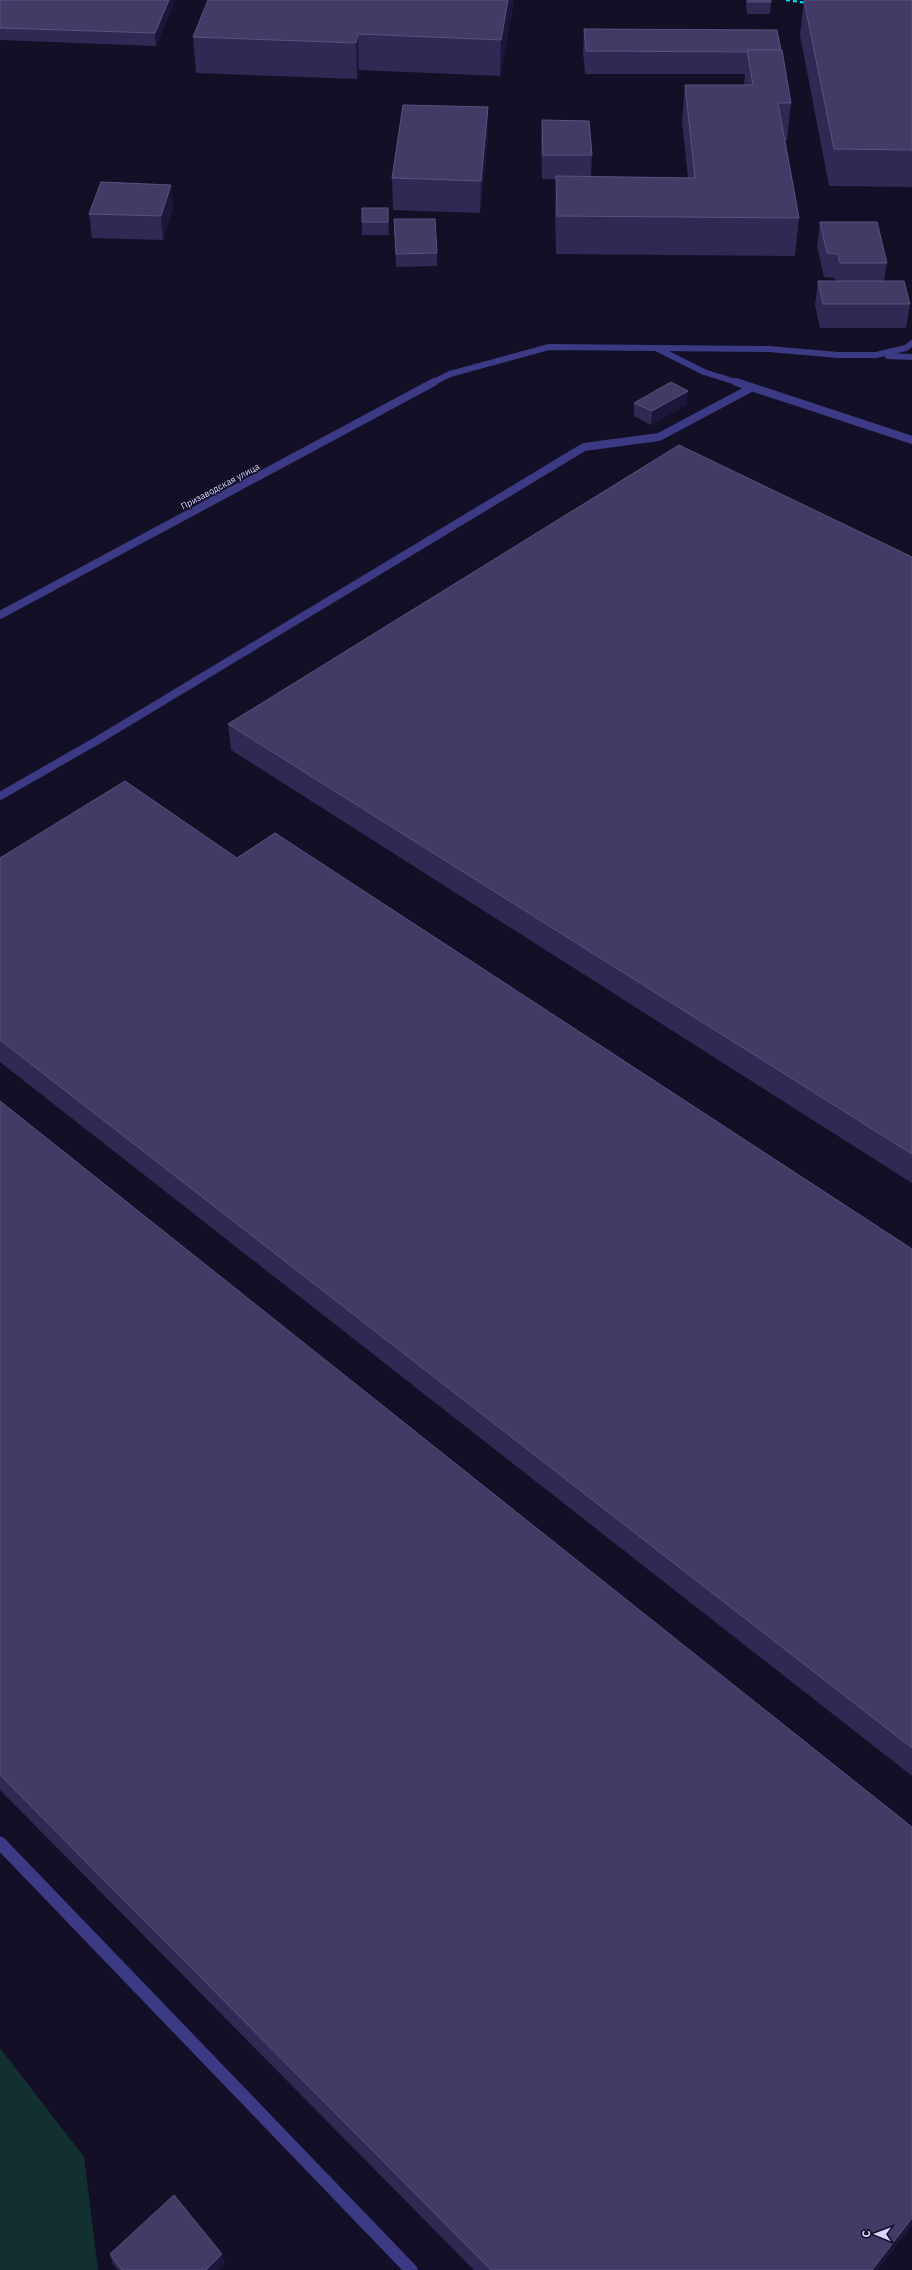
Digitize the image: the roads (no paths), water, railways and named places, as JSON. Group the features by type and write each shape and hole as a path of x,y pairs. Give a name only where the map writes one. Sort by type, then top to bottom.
{"street":[{"path":"876,355 906,348 912,343"},
{"name":"Призаводская улица","path":"0,615 450,374 549,347 769,349 838,355 876,355"},
{"path":"656,348 704,372 912,440"},
{"path":"876,355 912,357"},
{"path":"0,796 105,736 584,448 659,437 751,388"},
{"path":"0,1843 411,2270"}],"railway":[{"path":"786,0 815,4"}]}
